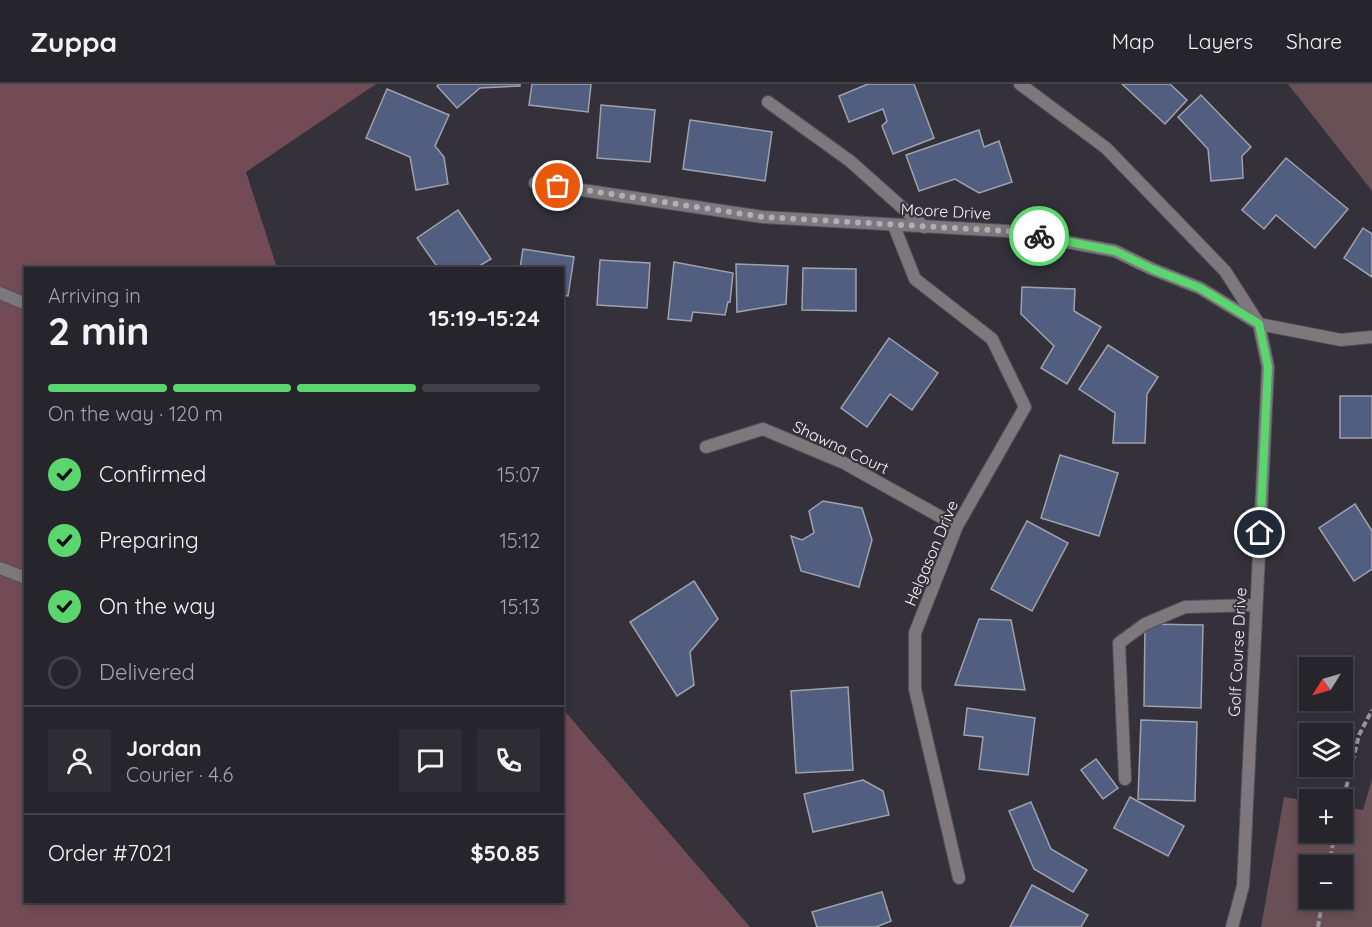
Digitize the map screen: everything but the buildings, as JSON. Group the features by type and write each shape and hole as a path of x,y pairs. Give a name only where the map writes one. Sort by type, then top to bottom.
{"street":[{"name":"Golf Course Drive","path":"1020,84 1106,148 1225,271 1259,324 1268,367 1243,886 1232,927"},
{"path":"768,102 850,161 924,227"},
{"name":"Moore Drive","path":"535,183 763,217 1007,231 1115,251 1200,288 1259,324 1341,340 1372,337"},
{"name":"Helgason Drive","path":"894,226 915,279 992,339 1025,406 957,526 915,633 915,689 958,878"},
{"path":"0,293 24,303"},
{"name":"Shawna Court","path":"706,447 763,429 844,463 957,526"},
{"path":"0,568 24,577"},
{"path":"1125,779 1119,643 1145,624 1185,607 1256,605"}],"path":[{"path":"1346,789 1359,735 1372,710"},
{"path":"1318,927 1321,909"}],"shaded area":[{"path":"0,84 376,84 246,172 277,267 24,267 24,903 564,903 564,710 750,927 0,927"},
{"path":"1288,84 1372,84 1372,191"},
{"path":"1372,779 1372,927 1261,927 1284,797 1299,799 1299,843 1353,843 1353,808 1363,810"}],"way so far":[{"path":"558,186 763,217 1007,231 1039,236"}],"route":[{"path":"1039,236 1115,251 1200,288 1259,324 1268,367 1260,533"}]}
